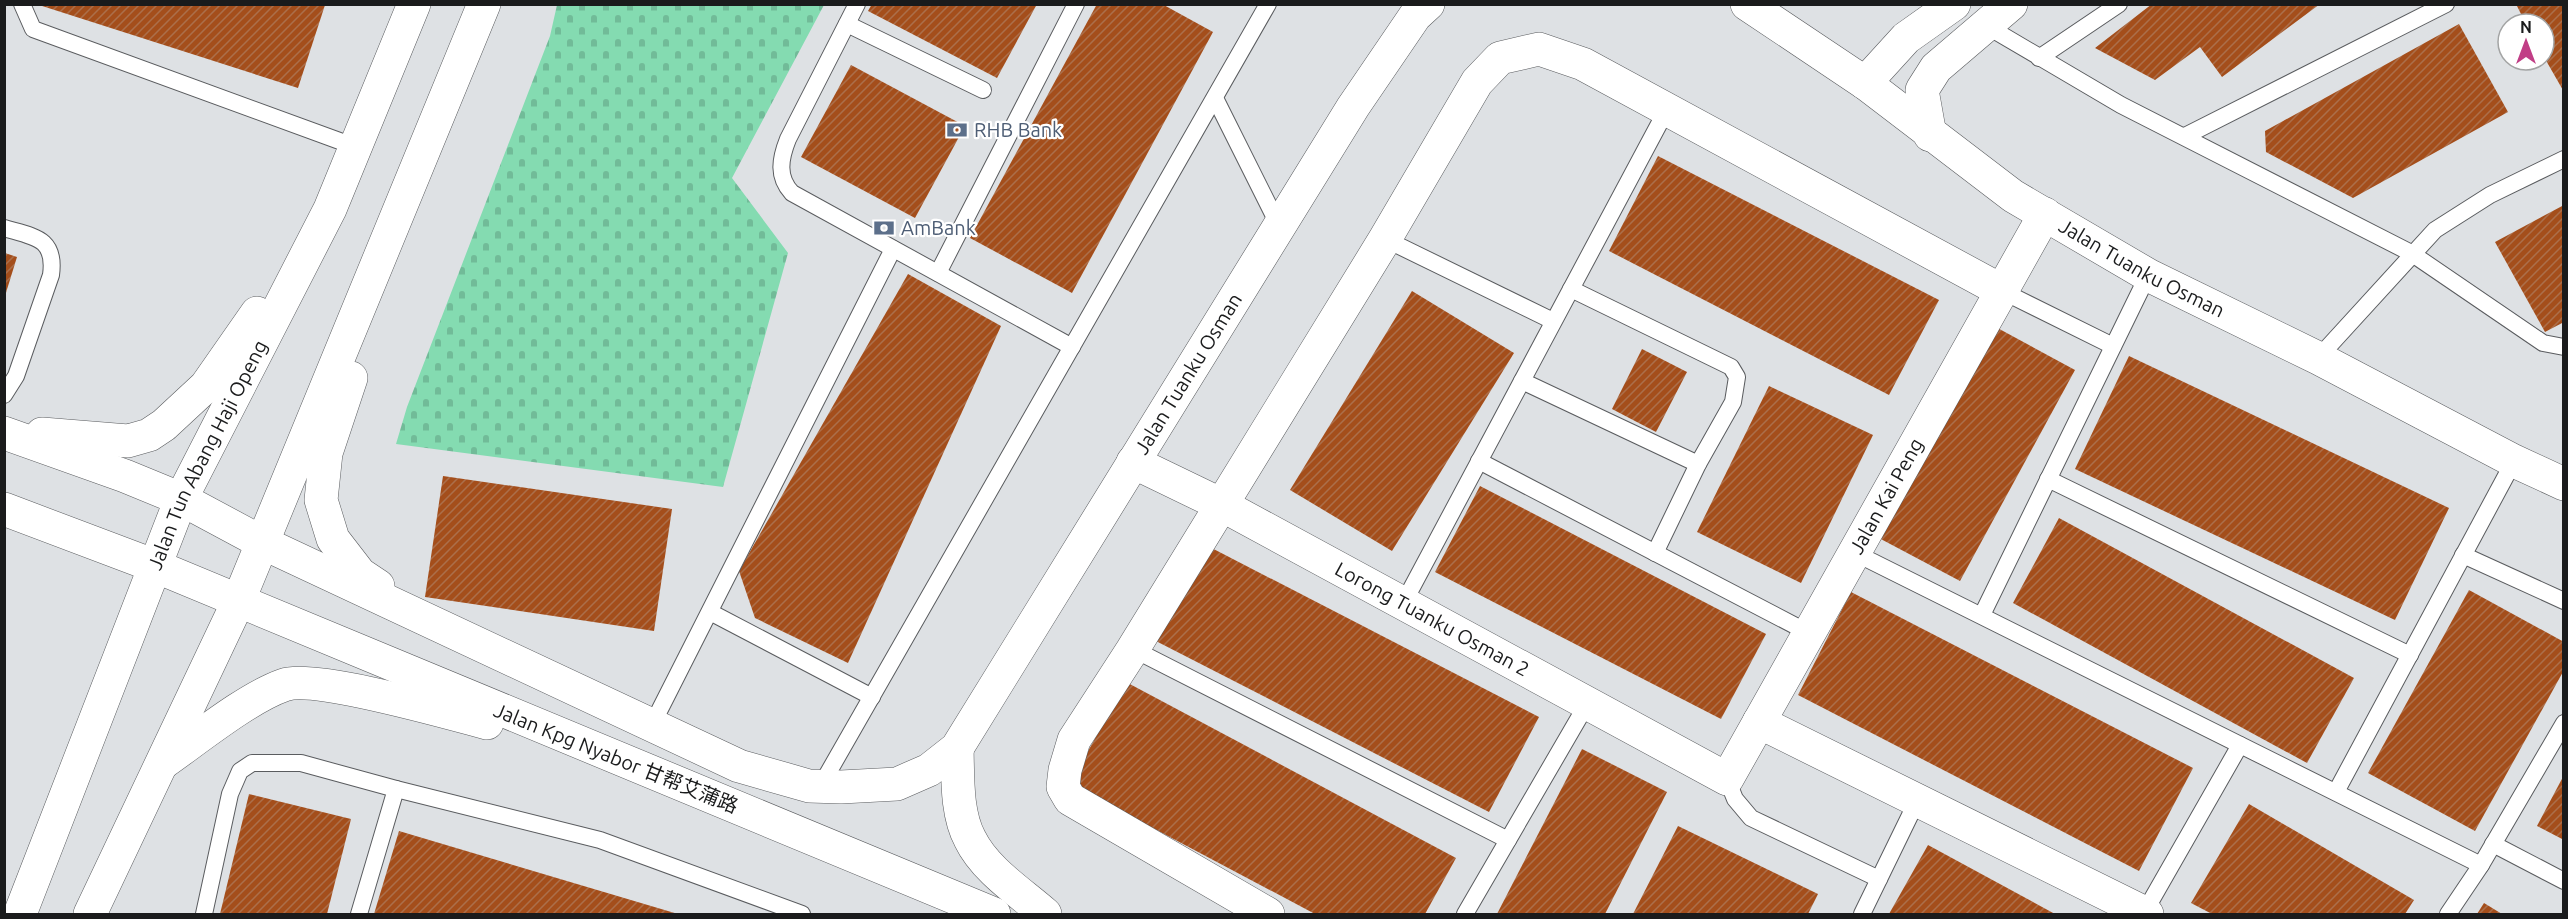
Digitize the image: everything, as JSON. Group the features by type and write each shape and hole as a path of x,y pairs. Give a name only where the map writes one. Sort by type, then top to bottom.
{"street":[{"name":"Jalan Tun Abang Haji Openg","path":"20,915 182,499 330,209 414,4"},
{"path":"90,915 238,602 483,4"},
{"name":"Jalan Tuanku Osman","path":"957,748 1388,54 1415,16 1428,4"},
{"name":"Jalan Tuanku Osman","path":"1747,4 1865,83 1930,135 2013,196 2148,275 2318,358 2514,461 2564,484"},
{"path":"1865,83 1906,38 1954,4"},
{"path":"1930,135 1922,90 1935,68 2011,4"},
{"path":"1268,915 1070,799 1063,787 1065,770 1074,740 1385,239 1477,82 1500,58 1539,49 1583,64 2002,291"},
{"path":"438,117 326,453 321,501 333,539 360,574 455,632"},
{"path":"4,432 128,441 149,435 164,425 206,386 330,209"},
{"name":"Jalan Kai Peng","path":"1727,779 2045,214"},
{"name":"Jalan Kpg Nyabor 甘帮艾蒲路","path":"4,432 182,499 263,543 740,766 809,786 897,784 929,770 957,748"},
{"name":"Lorong Tuanku Osman 2","path":"1133,462 1220,504 1727,779"},
{"name":"Jalan Kpg Nyabor 甘帮艾蒲路","path":"4,509 155,566 591,748 955,905 994,915"},
{"path":"162,763 262,696 286,684 310,683 376,696 591,748"},
{"path":"1759,722 2145,914"},
{"path":"957,748 959,800 970,840 991,866 1045,915"}],"lane":[{"path":"22,4 33,29 356,147"},
{"path":"857,4 780,158 784,185 792,193 1072,347"},
{"path":"938,273 1076,4"},
{"path":"820,787 1268,4"},
{"path":"2039,58 2119,4"},
{"path":"2185,136 2446,4"},
{"path":"847,24 982,90"},
{"path":"1985,25 2121,105 2411,253 2543,343 2564,347"},
{"path":"1215,98 1280,226"},
{"path":"1402,604 1666,111"},
{"path":"2318,358 2411,253 2435,230 2481,201 2564,159"},
{"path":"4,228 42,240 50,249 53,261 51,275 16,376 4,395"},
{"path":"1385,239 1553,321"},
{"path":"652,725 893,249"},
{"path":"1982,615 2148,275"},
{"path":"1571,289 1731,367 1737,377 1734,402 1698,464 1655,553"},
{"path":"2002,291 2113,346"},
{"path":"1522,381 1698,464"},
{"path":"1479,461 1809,633"},
{"path":"2336,792 2514,461"},
{"path":"2048,479 2410,655"},
{"path":"1855,553 2481,865"},
{"path":"2463,555 2564,601"},
{"path":"710,612 872,698"},
{"path":"1132,649 1508,840"},
{"path":"1465,915 1587,704"},
{"path":"2448,915 2481,865 2564,723"},
{"path":"2145,914 2240,745"},
{"path":"204,915 230,794 240,771 252,763 301,763 600,840 781,910 802,915"},
{"path":"1727,779 1735,799 1751,818 1879,879"},
{"path":"359,915 396,789"},
{"path":"1862,915 1917,801"},
{"path":"2493,844 2564,881"}],"green space":[{"path":"557,5 824,5 732,178 788,253 723,487 396,444 407,407 550,36"}],"building":[{"path":"872,4 1037,4 997,78 868,11"},
{"path":"1097,4 1162,4 1213,32 1072,293 970,238"},
{"path":"2152,4 2320,4 2222,77 2200,47 2155,80 2095,48"},
{"path":"2516,4 2564,4 2564,92 2553,72 2556,72 2556,12 2520,12"},
{"path":"39,5 325,5 298,88"},
{"path":"2459,24 2508,112 2353,198 2266,152 2265,131"},
{"path":"851,65 965,126 915,218 801,157"},
{"path":"1658,156 1939,300 1889,395 1609,251"},
{"path":"2564,205 2564,322 2545,332 2495,242"},
{"path":"5,253 17,257 5,296"},
{"path":"908,274 1001,326 848,663 755,618 739,571"},
{"path":"1412,291 1514,353 1392,551 1290,490"},
{"path":"1992,325 2075,370 1960,581 1877,537"},
{"path":"1642,349 1687,372 1656,432 1612,409"},
{"path":"2129,356 2449,508 2395,620 2075,469"},
{"path":"1769,386 1873,435 1801,583 1697,532"},
{"path":"443,476 672,509 654,631 425,597"},
{"path":"1480,486 1766,634 1721,719 1435,572"},
{"path":"2059,518 2354,678 2307,763 2013,603"},
{"path":"1202,543 1539,717 1489,812 1152,639"},
{"path":"2469,590 2564,642 2564,670 2475,831 2368,773"},
{"path":"1851,592 2193,768 2139,871 1798,695"},
{"path":"1126,682 1456,858 1425,914 1315,914 1070,784"},
{"path":"1582,749 1667,792 1605,914 1497,914"},
{"path":"2564,775 2564,840 2537,826"},
{"path":"249,794 351,819 327,914 220,914"},
{"path":"2249,804 2414,900 2405,914 2212,914 2191,903"},
{"path":"1678,826 1818,894 1808,914 1633,914"},
{"path":"399,831 678,914 374,914"},
{"path":"1928,845 2055,914 1889,914"},
{"path":"2484,903 2502,914 2477,914"}],"place":[{"name":"RHB Bank","path":"957,130"},
{"name":"AmBank","path":"884,228"}]}
